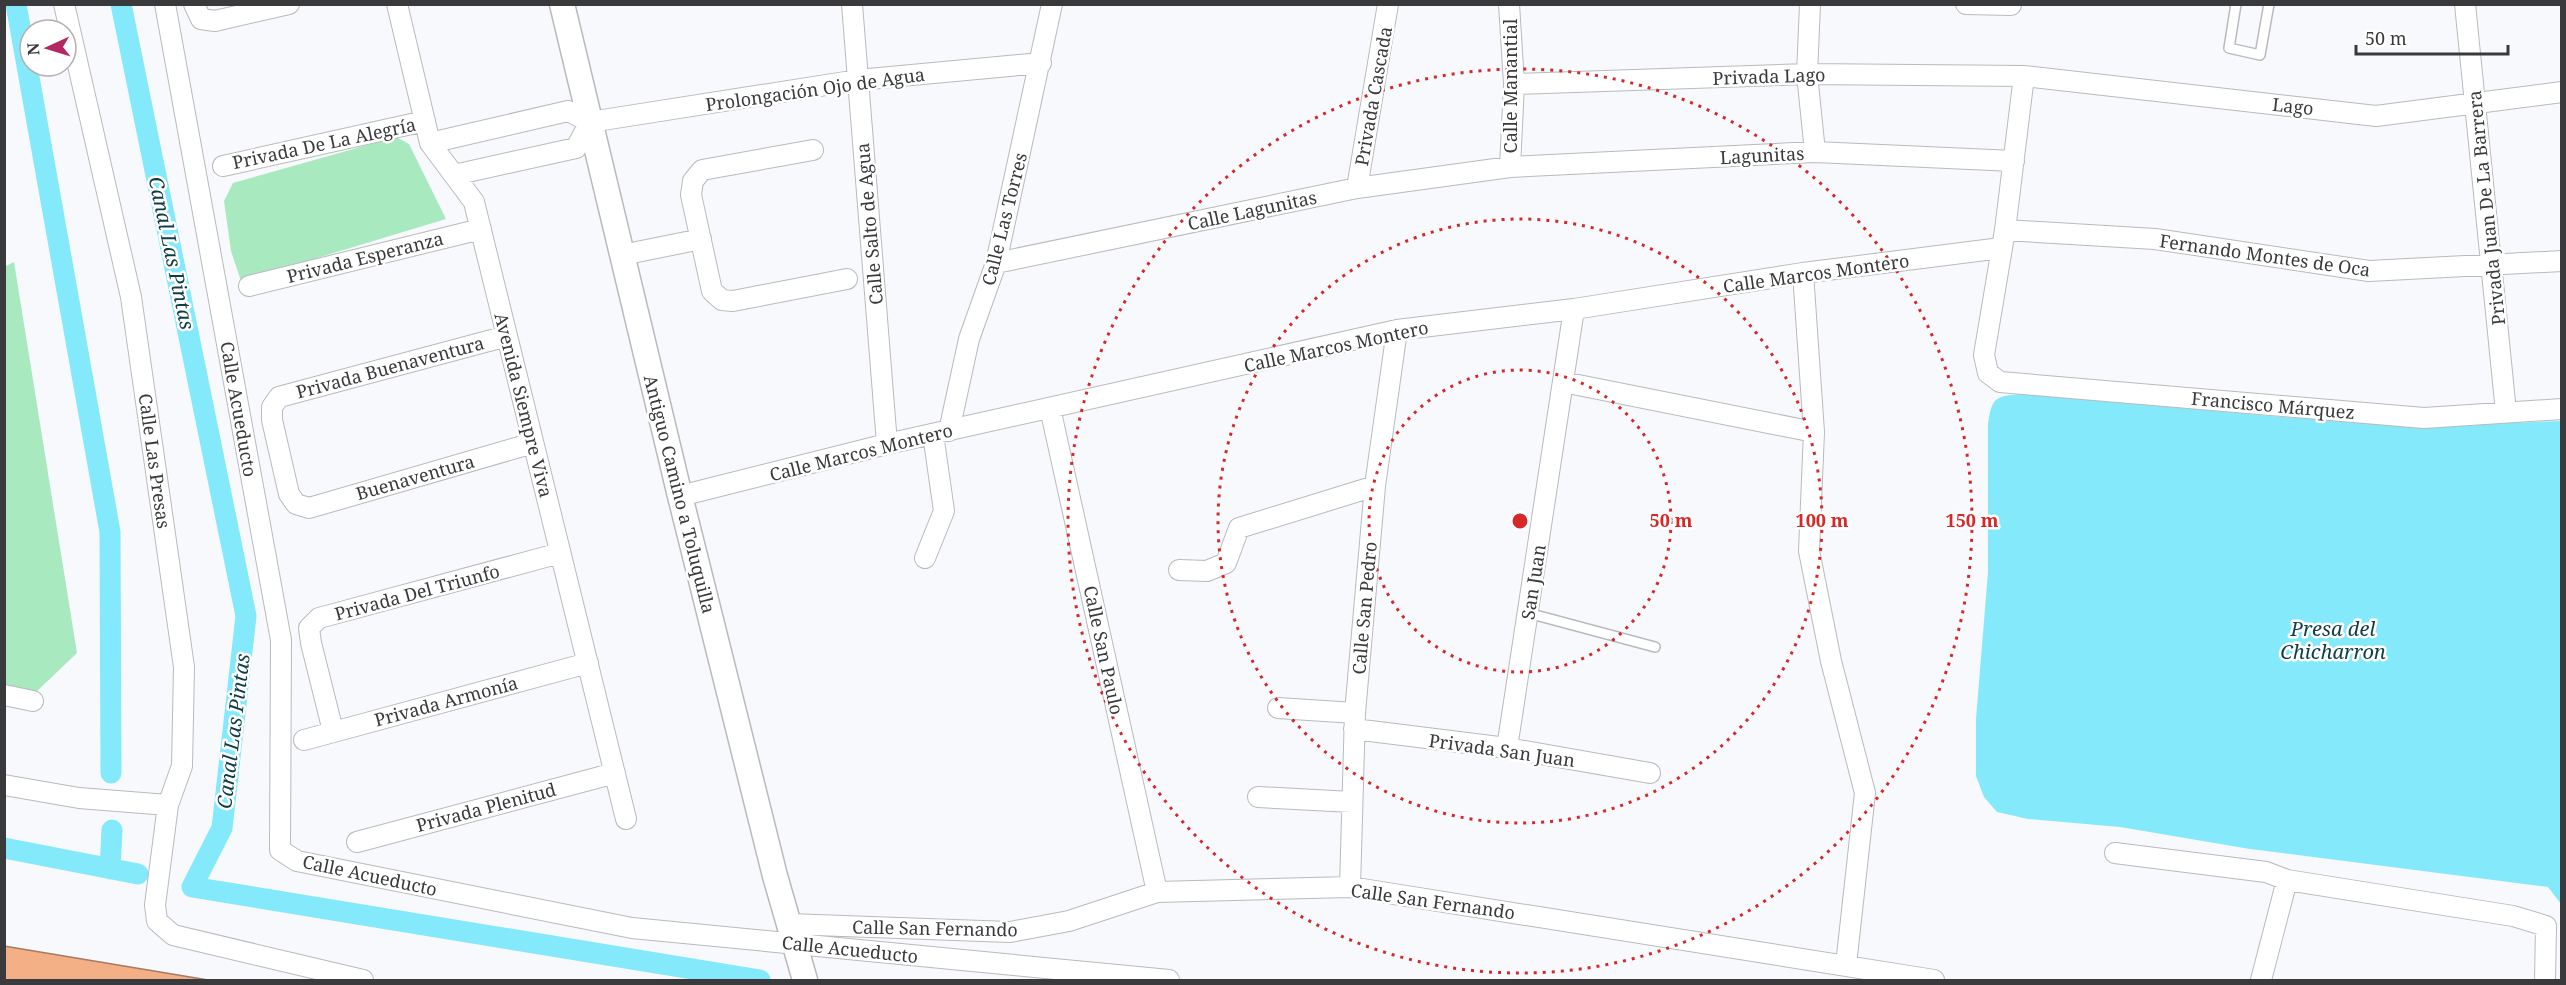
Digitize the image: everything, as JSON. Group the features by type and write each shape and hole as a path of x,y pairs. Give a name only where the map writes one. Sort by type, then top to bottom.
{"street":[{"name":"Calle Las Presas","path":"64,4 131,297 184,667 182,766 168,805 154,905 157,921 173,935 363,981"},
{"name":"Calle Acueducto","path":"165,4 281,640 280,850 297,861 632,928 791,934 1169,981"},
{"path":"194,4 201,19 214,21 290,4"},
{"name":"Avenida Siempre Viva","path":"397,4 430,142 474,202 626,819"},
{"name":"Antiguo Camino a Toluquilla","path":"562,4 680,496 791,934 804,974"},
{"name":"Calle Salto de Agua","path":"852,4 887,444"},
{"name":"Calle Las Torres","path":"941,432 969,339 996,263 1052,4"},
{"name":"Privada Cascada","path":"1357,188 1388,4"},
{"name":"Calle Manantial","path":"1509,4 1514,84 1510,167"},
{"path":"1810,4 1807,74 1815,152"},
{"path":"1966,4 2011,5"},
{"name":"Privada Juan De La Barrera","path":"2465,4 2506,412"},
{"name":"Prolongación Ojo de Agua","path":"430,142 568,111 590,122 858,80 1041,63"},
{"name":"Privada Lago","path":"1514,84 1807,74 2024,76"},
{"path":"2003,239 2024,76"},
{"name":"Lago","path":"2024,76 2376,116 2562,92"},
{"name":"Privada De La Alegría","path":"223,165 425,121"},
{"path":"454,175 576,148 590,122"},
{"path":"813,150 702,170 693,181 691,195 712,291 722,300 733,301 847,279"},
{"name":"Lagunitas","path":"1510,167 1815,152 2014,161"},
{"name":"Calle Lagunitas","path":"996,263 1357,188 1510,167"},
{"name":"Privada Esperanza","path":"249,286 480,229"},
{"path":"622,255 701,239"},
{"name":"Calle Marcos Montero","path":"680,496 887,444 1397,330 1574,309 2003,239"},
{"name":"Fernando Montes de Oca","path":"2003,239 2155,239 2369,272 2562,261"},
{"name":"Francisco Márquez","path":"2003,239 1984,355 1988,373 2000,382 2424,418 2562,409"},
{"path":"1803,273 1814,432 1809,550 1831,662 1865,794 1846,965"},
{"name":"San Juan","path":"1507,748 1574,309"},
{"name":"Calle San Pedro","path":"1350,887 1355,721 1375,486 1397,330"},
{"name":"Privada Buenaventura","path":"296,504 289,494 272,420 272,407 279,397 507,336"},
{"path":"1563,382 1814,432"},
{"name":"Calle San Paulo","path":"1050,408 1157,892"},
{"path":"925,558 944,511 941,432"},
{"name":"Buenaventura","path":"296,504 309,508 533,443"},
{"path":"1179,570 1207,572 1226,563 1239,528 1375,486"},
{"name":"Privada Del Triunfo","path":"333,731 309,628 319,618 560,553"},
{"name":"Privada Armonía","path":"304,740 588,663"},
{"path":"4,695 33,701"},
{"name":"Privada San Juan","path":"1278,708 1650,773"},
{"name":"Privada Plenitud","path":"357,842 615,773"},
{"path":"4,785 79,798 168,805"},
{"path":"1258,797 1353,802"},
{"path":"2115,853 2266,872 2287,880 2513,916 2546,926 2545,981"},
{"path":"2261,981 2287,880"},
{"name":"Calle San Fernando","path":"791,934 1010,932 1069,921 1157,892 1350,887 1846,965 1934,981"}],"lane":[{"path":"2236,4 2229,48 2260,55 2269,4"},
{"path":"1528,613 1655,647"}],"green space":[{"path":"396,137 409,144 446,219 241,281 231,251 224,201 233,183"},
{"path":"14,262 77,653 34,694 5,688 4,267"}],"water":[{"name":"Presa del Chicharron","path":"2024,394 2282,417 2437,426 2561,421 2561,904 2548,887 2250,849 2120,827 2028,819 1997,812 1984,797 1976,776 1976,719 1988,572 1988,424 1992,407 1997,399 2008,395"}],"building":[{"path":"4,946 214,981 4,981"}],"waterway":[{"path":"16,4 110,532 111,773"},
{"name":"Canal Las Pintas","path":"121,4 246,616 222,828 192,887 760,980"},
{"path":"110,869 112,830"},
{"path":"4,848 138,874"}]}
